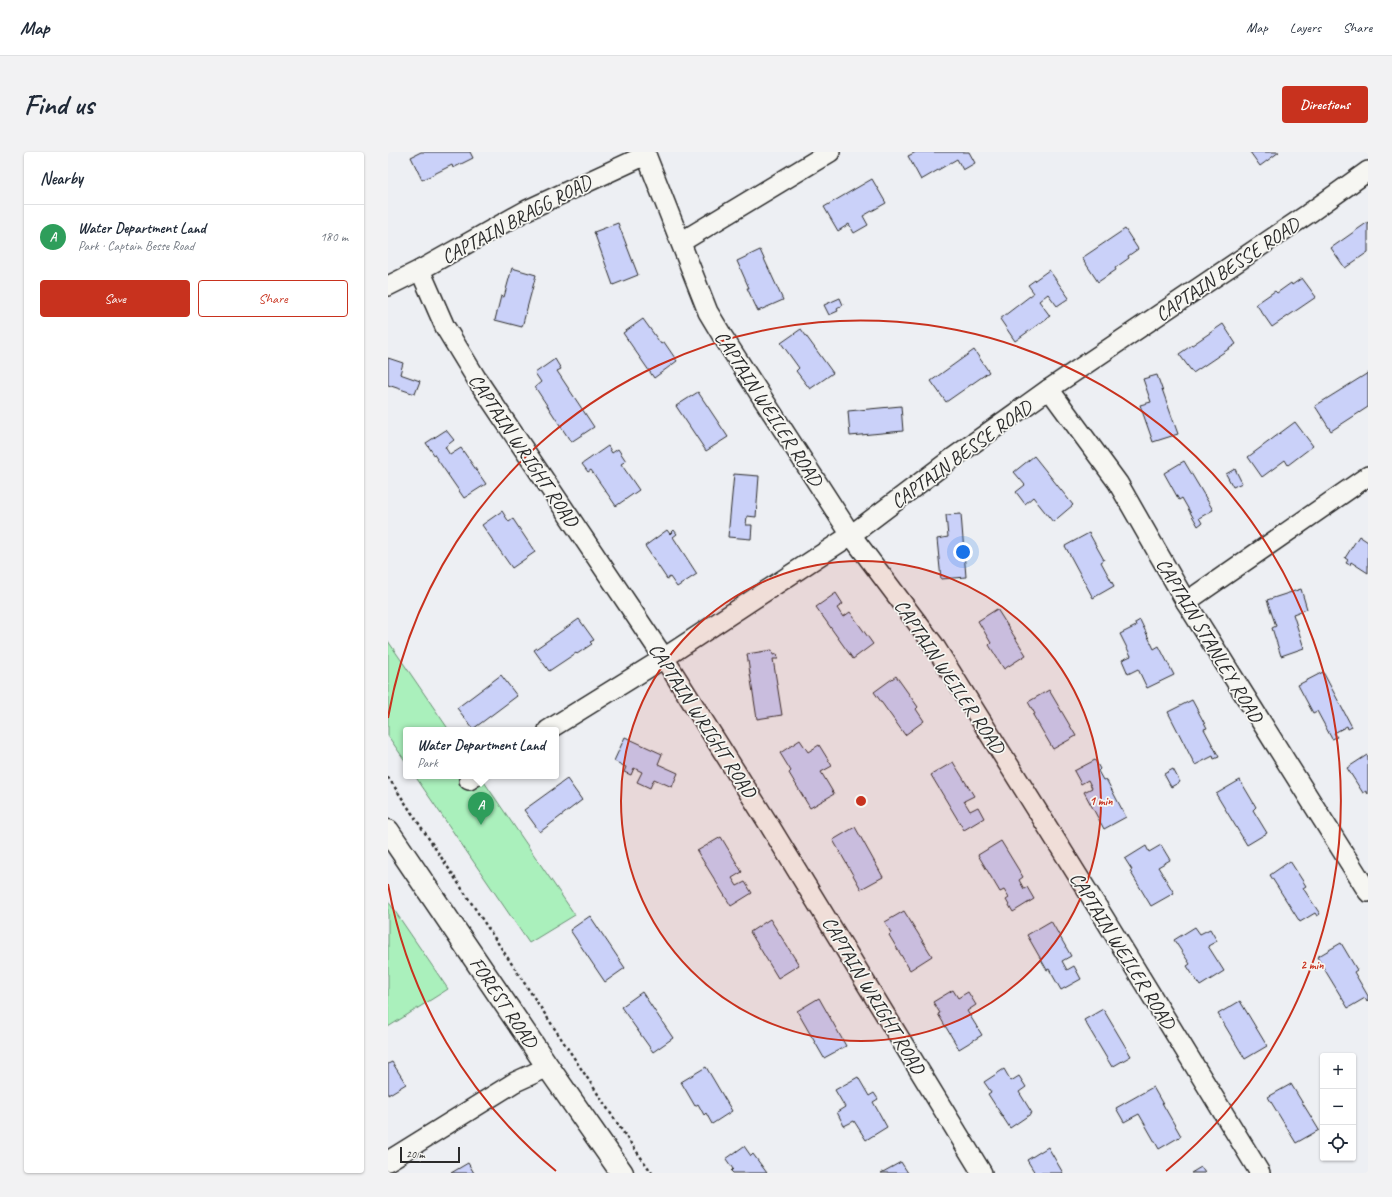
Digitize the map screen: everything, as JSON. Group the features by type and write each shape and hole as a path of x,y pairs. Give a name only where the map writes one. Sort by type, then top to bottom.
{"main road":[{"name":"FOREST ROAD","path":"388,831 548,1067 622,1173"}],"street":[{"path":"681,242 830,152"},
{"name":"CAPTAIN WEILER ROAD","path":"645,154 708,312 851,536 934,645 1103,916 1260,1173"},
{"name":"CAPTAIN BRAGG ROAD","path":"388,286 420,270 527,210 645,154"},
{"name":"CAPTAIN BESSE ROAD","path":"553,727 664,658 851,536 950,460 1049,389 1308,214 1368,171"},
{"name":"CAPTAIN WRIGHT ROAD","path":"420,270 445,327 476,378 664,658 768,823 982,1173"},
{"name":"CAPTAIN STANLEY ROAD","path":"1049,389 1118,483 1186,602 1368,892"},
{"path":"1186,602 1368,476"},
{"path":"388,1161 515,1082 548,1067"}],"path":[{"path":"388,777 627,1138 652,1173"}],"green space":[{"path":"388,641 447,727 403,727 403,758 388,736"},
{"path":"417,779 482,779 575,915 529,943"},
{"path":"388,901 448,989 388,1027"}],"building":[{"path":"421,152 470,152 473,158 453,168 452,165 422,180 411,157"},
{"path":"916,152 969,152 975,163 963,170 957,159 921,180 908,156"},
{"path":"1250,152 1279,152 1260,166"},
{"path":"872,179 886,203 863,216 868,225 854,233 849,224 838,231 824,207"},
{"path":"1368,222 1368,252 1345,268 1331,248"},
{"path":"618,223 638,275 613,285 594,232"},
{"path":"1125,229 1138,249 1128,256 1129,258 1115,268 1116,270 1098,282 1082,258"},
{"path":"760,250 783,300 758,311 747,288 749,288 737,261"},
{"path":"512,268 536,275 522,327 495,320 501,296 504,297"},
{"path":"1049,270 1069,298 1057,306 1048,294 1039,301 1050,316 1015,341 1000,319 1034,293 1028,285"},
{"path":"1302,278 1316,297 1272,327 1256,304 1275,291 1277,293 1291,283 1292,285"},
{"path":"840,298 843,305 837,309 838,311 829,315 824,305"},
{"path":"643,319 661,344 664,342 677,361 654,378 623,333"},
{"path":"1223,324 1236,344 1193,373 1179,354"},
{"path":"801,329 833,373 810,389 796,371 799,368 781,343"},
{"path":"974,350 989,372 946,402 931,381"},
{"path":"388,358 403,363 400,374 420,381 415,394 388,385"},
{"path":"555,359 561,369 557,371 594,427 571,442 535,387 541,382 535,373"},
{"path":"1368,373 1368,407 1331,431 1315,406"},
{"path":"1157,375 1178,434 1153,442 1140,405 1151,402 1143,379"},
{"path":"698,392 728,437 706,451 676,406"},
{"path":"901,406 903,431 850,436 848,411"},
{"path":"1295,422 1313,446 1288,465 1285,460 1262,477 1248,457"},
{"path":"446,430 454,440 445,447 450,455 461,448 486,484 464,498 426,443"},
{"path":"608,446 612,453 618,449 626,461 621,464 639,490 616,506 591,470 588,472 582,464"},
{"path":"1034,456 1073,505 1053,522 1033,497 1025,504 1016,492 1025,485 1014,472"},
{"path":"1184,461 1213,510 1199,518 1202,523 1198,526 1182,498 1179,500 1164,473"},
{"path":"1235,469 1242,483 1233,487 1226,474"},
{"path":"734,474 759,476 756,517 747,516 746,525 752,525 751,539 728,537"},
{"path":"502,511 509,522 513,519 535,552 512,568 482,525"},
{"path":"961,514 966,577 941,579 937,539 948,537 946,515"},
{"path":"667,530 670,534 674,530 677,534 673,537 697,574 677,587 670,577 667,579 645,546"},
{"path":"1089,533 1104,560 1101,562 1114,586 1093,598 1065,546"},
{"path":"1359,536 1368,542 1368,573 1351,562 1350,565 1346,563 1348,560 1345,558"},
{"path":"1301,589 1307,609 1293,614 1304,648 1281,656 1272,628 1276,626 1267,600"},
{"path":"836,593 843,604 837,608 843,617 850,612 873,644 853,659 816,607"},
{"path":"997,609 1026,655 1004,669 989,645 991,643 978,621"},
{"path":"579,619 594,640 590,642 592,644 549,671 534,650"},
{"path":"1140,620 1154,649 1159,646 1174,675 1147,688 1138,669 1128,674 1122,660 1131,656 1120,634 1136,626 1135,623"},
{"path":"772,650 773,655 777,654 778,659 773,659 782,715 757,719 747,654"},
{"path":"1323,672 1352,727 1348,729 1347,726 1334,733 1337,737 1332,739 1317,711 1313,713 1298,685"},
{"path":"501,675 517,696 476,727 471,727 457,708"},
{"path":"896,676 918,707 916,709 924,721 905,735 874,692"},
{"path":"1049,690 1076,736 1053,749 1033,715 1035,714 1028,702"},
{"path":"1192,700 1207,728 1204,729 1219,757 1214,759 1213,756 1195,765 1168,712"},
{"path":"625,737 662,754 658,764 678,773 672,787 654,779 650,788 637,782 642,772 634,768 631,775 624,772 626,767 614,761"},
{"path":"800,740 808,752 819,745 832,766 821,772 834,794 810,808 789,773 791,771 780,753"},
{"path":"1367,755 1368,794 1366,791 1363,793 1347,768"},
{"path":"1095,760 1100,769 1098,771 1103,780 1106,779 1126,817 1104,829 1084,792 1092,788 1088,780 1081,784 1074,771"},
{"path":"953,762 974,796 964,801 970,811 978,807 984,818 964,830 931,775"},
{"path":"1173,769 1180,782 1171,787 1164,774"},
{"path":"567,779 582,800 540,832 524,810"},
{"path":"1240,780 1256,807 1253,810 1267,833 1247,845 1216,794"},
{"path":"855,827 883,877 861,889 833,840"},
{"path":"721,837 742,872 732,878 737,886 745,882 752,893 731,906 697,851"},
{"path":"1001,841 1023,877 1019,880 1024,889 1027,887 1034,899 1013,912 1006,900 1009,898 1004,890 1000,892 978,855"},
{"path":"1161,845 1170,860 1158,867 1174,893 1151,906 1130,871 1132,870 1125,859 1146,846 1149,852"},
{"path":"1290,861 1306,886 1303,888 1320,914 1317,916 1315,913 1300,922 1270,875"},
{"path":"904,911 932,956 910,970 889,935 891,933 885,922"},
{"path":"590,916 625,968 605,982 570,930"},
{"path":"770,919 799,965 778,978 750,932"},
{"path":"1051,921 1071,956 1062,961 1067,970 1074,966 1081,979 1061,990 1049,969 1047,970 1027,935"},
{"path":"1195,927 1200,934 1210,929 1217,941 1208,946 1224,971 1200,986 1187,966 1190,964 1174,940"},
{"path":"1341,943 1357,970 1354,972 1368,996 1367,1002 1365,998 1348,1008 1317,957"},
{"path":"953,990 958,998 968,992 976,1005 967,1011 982,1035 959,1049 938,1014 940,1013 933,1002"},
{"path":"642,992 673,1038 653,1052 621,1007"},
{"path":"819,998 846,1046 824,1058 797,1011"},
{"path":"1240,1001 1267,1046 1245,1059 1218,1014"},
{"path":"1103,1009 1131,1056 1112,1067 1084,1020"},
{"path":"392,1062 406,1084 388,1095 388,1064"},
{"path":"706,1067 732,1111 712,1124 706,1113 704,1115 698,1104 695,1106 681,1082"},
{"path":"1004,1069 1011,1081 1019,1076 1026,1087 1019,1092 1032,1113 1010,1128 988,1094 991,1092 984,1082"},
{"path":"858,1077 869,1096 874,1093 878,1099 873,1102 887,1127 866,1140 854,1121 844,1126 837,1112 845,1107 835,1090"},
{"path":"1291,1084 1319,1130 1296,1143 1268,1097"},
{"path":"1153,1087 1181,1136 1159,1149 1139,1114 1124,1122 1116,1108"},
{"path":"744,1146 751,1156 753,1154 767,1173 733,1173 731,1171 733,1169 726,1159"},
{"path":"1048,1147 1063,1173 1035,1173 1027,1160"},
{"path":"901,1162 908,1173 881,1173"},
{"path":"468,1163 474,1173 451,1173"},
{"path":"1201,1167 1205,1173 1191,1173"}],"place":[{"name":"Water Department Land","path":"481,825"}]}
